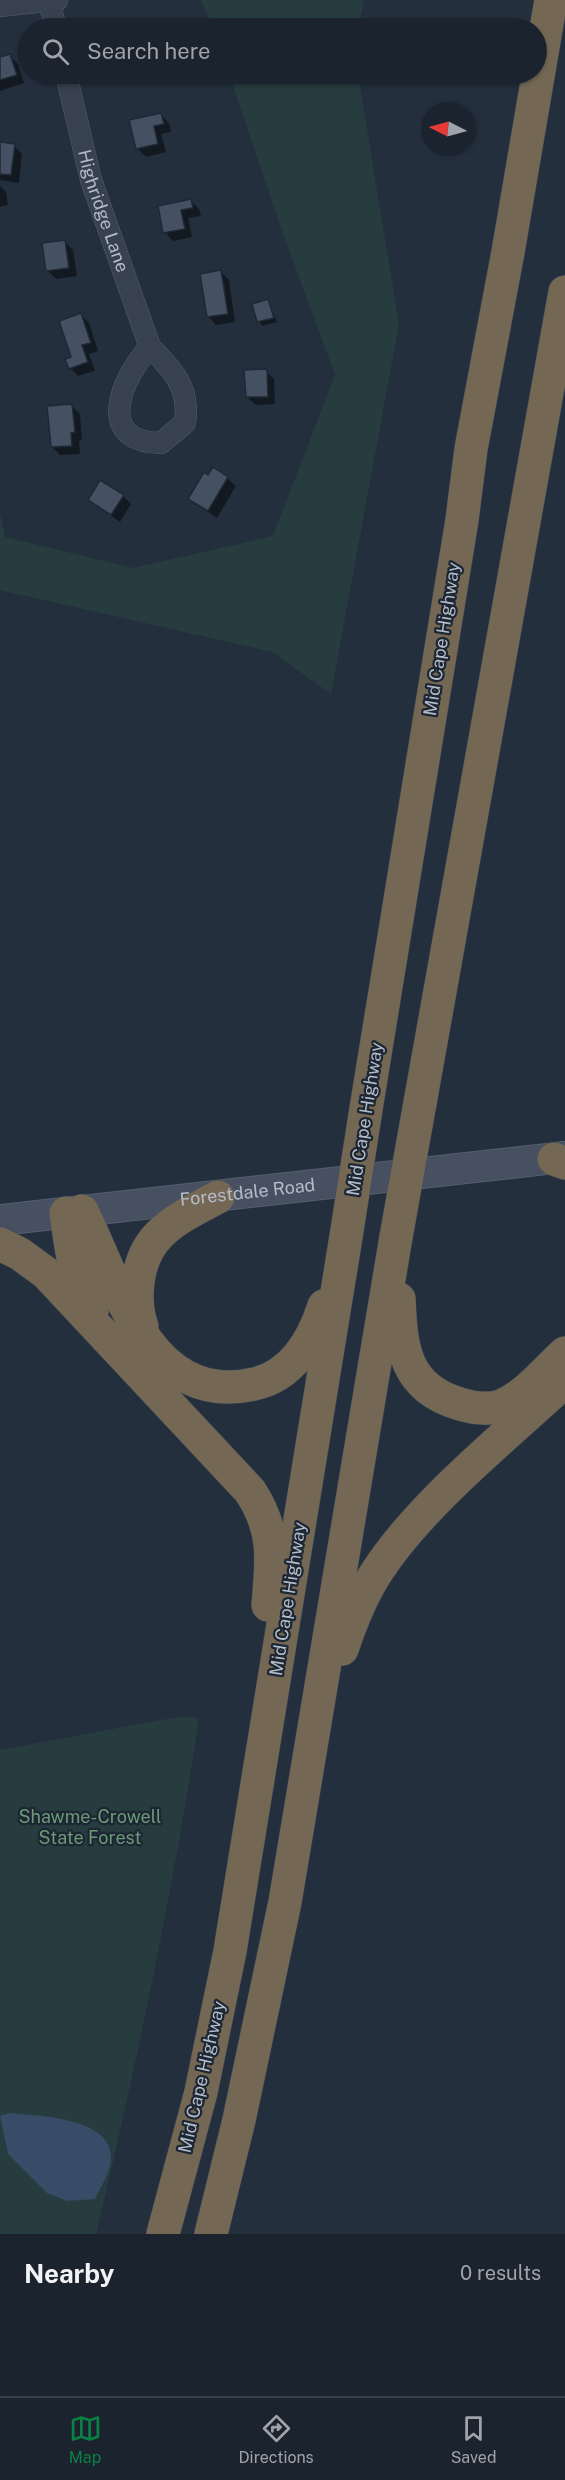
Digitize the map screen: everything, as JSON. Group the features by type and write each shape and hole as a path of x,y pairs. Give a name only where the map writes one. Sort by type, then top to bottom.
{"highway":[{"name":"Mid Cape Highway","path":"547,23 551,0"},
{"name":"Mid Cape Highway","path":"163,2234 201,2092 243,1874 462,520 471,449 537,84"},
{"path":"211,2234 239,2120 285,1902 396,1237 565,292"},
{"path":"145,1337 137,1296 144,1257 164,1230 218,1197"},
{"path":"74,1212 123,1302 161,1359 197,1382 234,1388 258,1384 270,1378 291,1363 307,1344 321,1316 345,1243"},
{"path":"74,1212 81,1292 110,1341"},
{"path":"396,1237 401,1340 410,1367 429,1389 440,1396 465,1405 489,1408 500,1406 519,1396 565,1353"},
{"path":"0,1245 20,1254 46,1273 250,1491 262,1511 270,1533 268,1600 252,1736 243,1874"},
{"path":"314,1727 353,1618 363,1595 388,1556 436,1502 565,1381"}],"main road":[{"name":"Forestdale Road","path":"0,1220 562,1160"}],"street":[{"path":"0,6 53,1 55,18"},
{"name":"Highridge Lane","path":"68,84 91,180 150,347"}],"green space":[{"path":"201,0 364,0 360,18 209,18"},
{"path":"232,84 360,84 399,324 331,694 272,652 0,590 0,513 5,537 133,568 273,536 335,375 280,225"},
{"name":"Shawme-Crowell State Forest","path":"177,1717 199,1718 189,1783 153,1977 96,2234 0,2234 0,1750"}],"water":[{"path":"10,2113 72,2122 88,2127 100,2135 109,2146 111,2160 107,2175 95,2199 67,2201 47,2193 8,2154 0,2116"}],"building":[{"path":"10,54 17,75 0,80 0,57"},
{"path":"161,113 164,124 154,126 158,144 136,149 129,120"},
{"path":"0,142 15,144 11,175 0,174"},
{"path":"191,199 193,208 181,210 185,229 163,233 158,206"},
{"path":"65,240 69,268 46,271 42,243"},
{"path":"221,270 228,314 207,317 200,274"},
{"path":"268,299 274,318 257,322 252,304"},
{"path":"81,313 91,343 82,345 88,362 69,369 65,359 71,357 59,321"},
{"path":"267,369 268,397 246,397 244,370"},
{"path":"72,404 75,432 71,433 72,446 51,447 47,406"},
{"path":"213,467 228,477 208,511 188,499 204,472 208,475"},
{"path":"100,480 124,495 111,515 88,500"}]}
